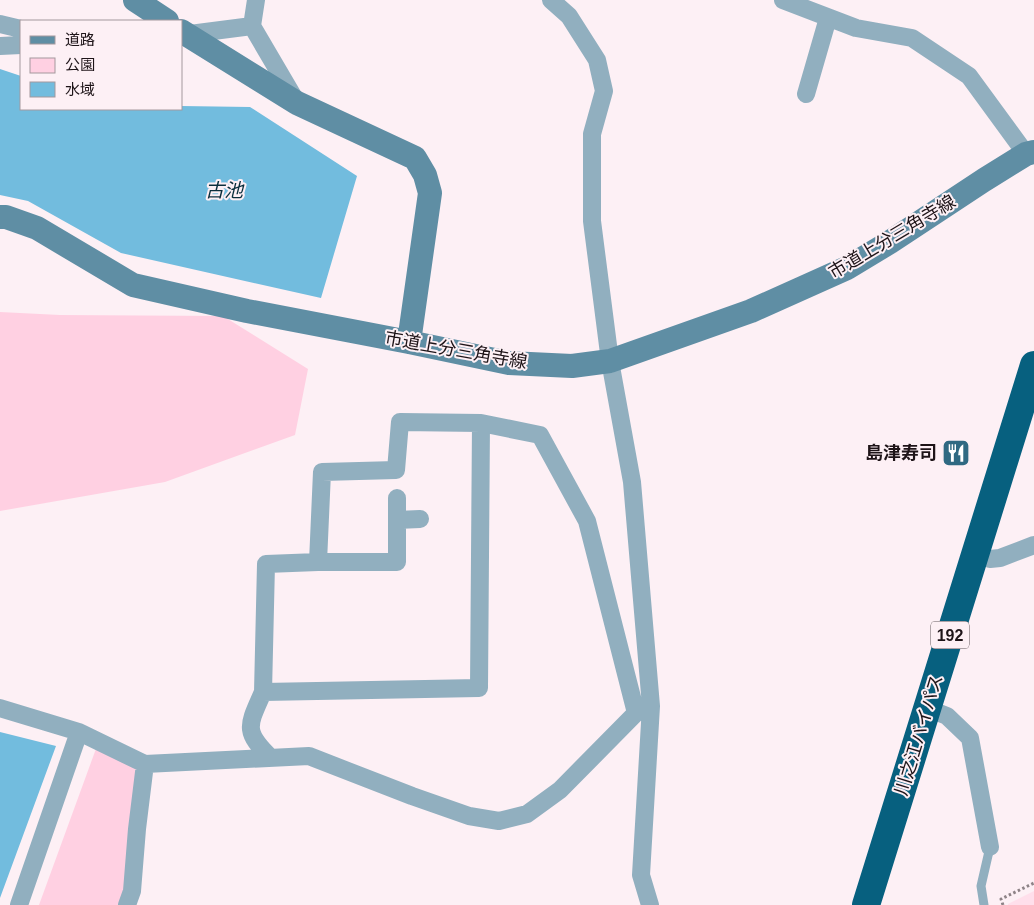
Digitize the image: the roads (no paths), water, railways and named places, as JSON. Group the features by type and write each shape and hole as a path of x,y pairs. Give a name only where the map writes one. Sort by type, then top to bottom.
{"highway":[{"name":"川之江バイパス","path":"866,905 1034,365"}],"street":[{"path":"135,0 165,20"},
{"path":"256,0 252,26 298,103"},
{"path":"551,0 569,16 597,60 604,91 592,134 592,221 610,361 632,482 644,710 641,875 650,905"},
{"path":"782,0 856,28 912,38 969,76 1030,153"},
{"path":"806,94 828,18"},
{"path":"0,24 20,29"},
{"path":"183,33 252,26"},
{"path":"183,33 298,103 407,153 414,158 425,175 430,193 409,342"},
{"path":"0,46 20,45"},
{"name":"市道上分三角寺線","path":"0,217 6,217 37,228 133,285 247,311 509,363 572,366 610,361 751,312 847,268 984,180 1030,153"},
{"path":"318,562 322,472 396,470 400,422 481,423 540,435 587,521 644,710"},
{"path":"263,692 480,688 481,423"},
{"path":"271,758 255,743 250,723 263,692 266,564 397,562 397,498"},
{"path":"398,520 420,519"},
{"path":"990,559 1000,558 1034,545"},
{"path":"0,708 79,732 145,764 309,756 469,816 499,821 527,814 560,790 644,710"},
{"path":"927,708 947,716 970,738 990,847"},
{"path":"18,905 79,732"},
{"path":"128,905 132,891 145,764"}],"lane":[{"path":"984,905 981,886 990,847"}],"water":[{"name":"古池","path":"0,69 20,76 20,110 182,110 182,106 250,107 357,176 321,298 121,253 28,201 0,195"},
{"path":"0,732 56,746 0,898"}],"place":[{"name":"島津寿司","path":"956,453"}]}
